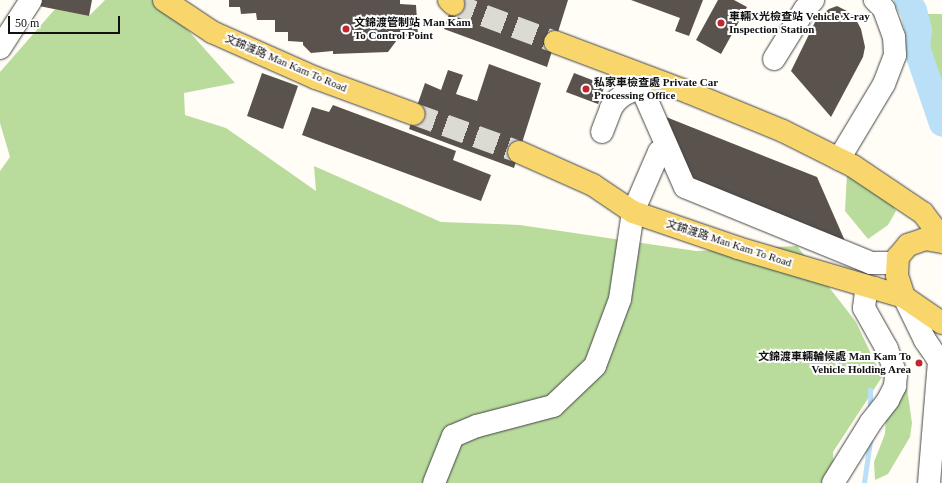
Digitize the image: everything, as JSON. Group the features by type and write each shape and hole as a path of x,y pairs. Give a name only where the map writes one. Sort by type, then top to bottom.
{"main road":[{"name":"文錦渡路 Man Kam To Road","path":"164,0 212,32 316,78 414,114"},
{"path":"555,42 648,83 782,131 853,166 923,213 942,238"},
{"name":"文錦渡路 Man Kam To Road","path":"519,152 593,185 633,212 738,248 904,297 942,323"},
{"path":"904,297 897,275 898,257 908,245 925,239 942,242"}],"street":[{"path":"0,48 31,0"},
{"path":"774,59 805,9 813,0"},
{"path":"839,159 883,96 884,84 895,55 894,37 884,9 875,0"},
{"path":"602,132 611,108 616,101 623,95 648,83 668,149 685,186 871,263 897,263"},
{"path":"434,483 453,436 477,426 553,406 595,366 620,299 633,212 659,152 668,149"},
{"path":"923,213 942,227"},
{"path":"833,483 888,400 895,386 896,375 887,348 864,308 866,292 874,288"},
{"path":"904,297 925,340 940,363 929,483"}],"green space":[{"path":"105,0 161,0 235,83 184,93 185,115 226,128 316,191 314,166 441,222 520,225 696,251 797,246 856,322 882,377 833,452 834,483 0,483 0,171 10,157 0,123 0,72 55,9 89,16"},
{"path":"917,14 942,14 942,134 915,56"},
{"path":"847,173 890,201 896,211 888,225 868,239 845,211"},
{"path":"888,381 907,388 912,423 910,437 888,474 875,480 874,462 885,434"}],"building":[{"path":"41,0 92,0 89,16 39,6"},
{"name":"文錦渡管制站 Man Kam To Control Point","path":"229,0 400,0 400,4 416,5 418,36 400,36 388,52 333,54 333,51 311,53 303,45 303,42 288,41 288,32 275,32 275,20 257,20 256,13 241,14 240,7 229,7"},
{"path":"454,0 568,0 547,67 444,29"},
{"path":"631,0 703,0 689,36 675,31 680,18"},
{"name":"車輛X光檢查站 Vehicle X-ray Inspection Station","path":"718,0 734,0 747,7 721,54 696,40"},
{"path":"837,6 854,16 861,29 865,47 863,57 831,117 791,71 817,18 829,9"},
{"path":"489,64 541,83 514,168 409,129 425,83 441,90 448,70 463,75 456,94 477,101"},
{"path":"262,73 298,86 283,129 247,116"},
{"name":"私家車檢查處 Private Car Processing Office","path":"574,73 605,85 598,104 566,92"},
{"path":"333,105 456,151 453,160 491,175 481,201 302,135 312,107 329,112"},
{"path":"661,115 817,177 845,241 687,179"}],"waterway":[{"path":"907,0 913,10 918,30 916,47 942,123"},
{"path":"870,390 870,412"},
{"path":"864,483 870,441"}],"tunnel":[{"path":"453,4 555,42"},
{"path":"414,114 519,152"}],"place":[{"name":"車輛X光檢查站 Vehicle X-ray Inspection Station","path":"721,23"},
{"name":"文錦渡管制站 Man Kam To Control Point","path":"346,29"},
{"name":"私家車檢查處 Private Car Processing Office","path":"586,89"},
{"name":"文錦渡車輛輪候處 Man Kam To Vehicle Holding Area","path":"919,363"}]}
